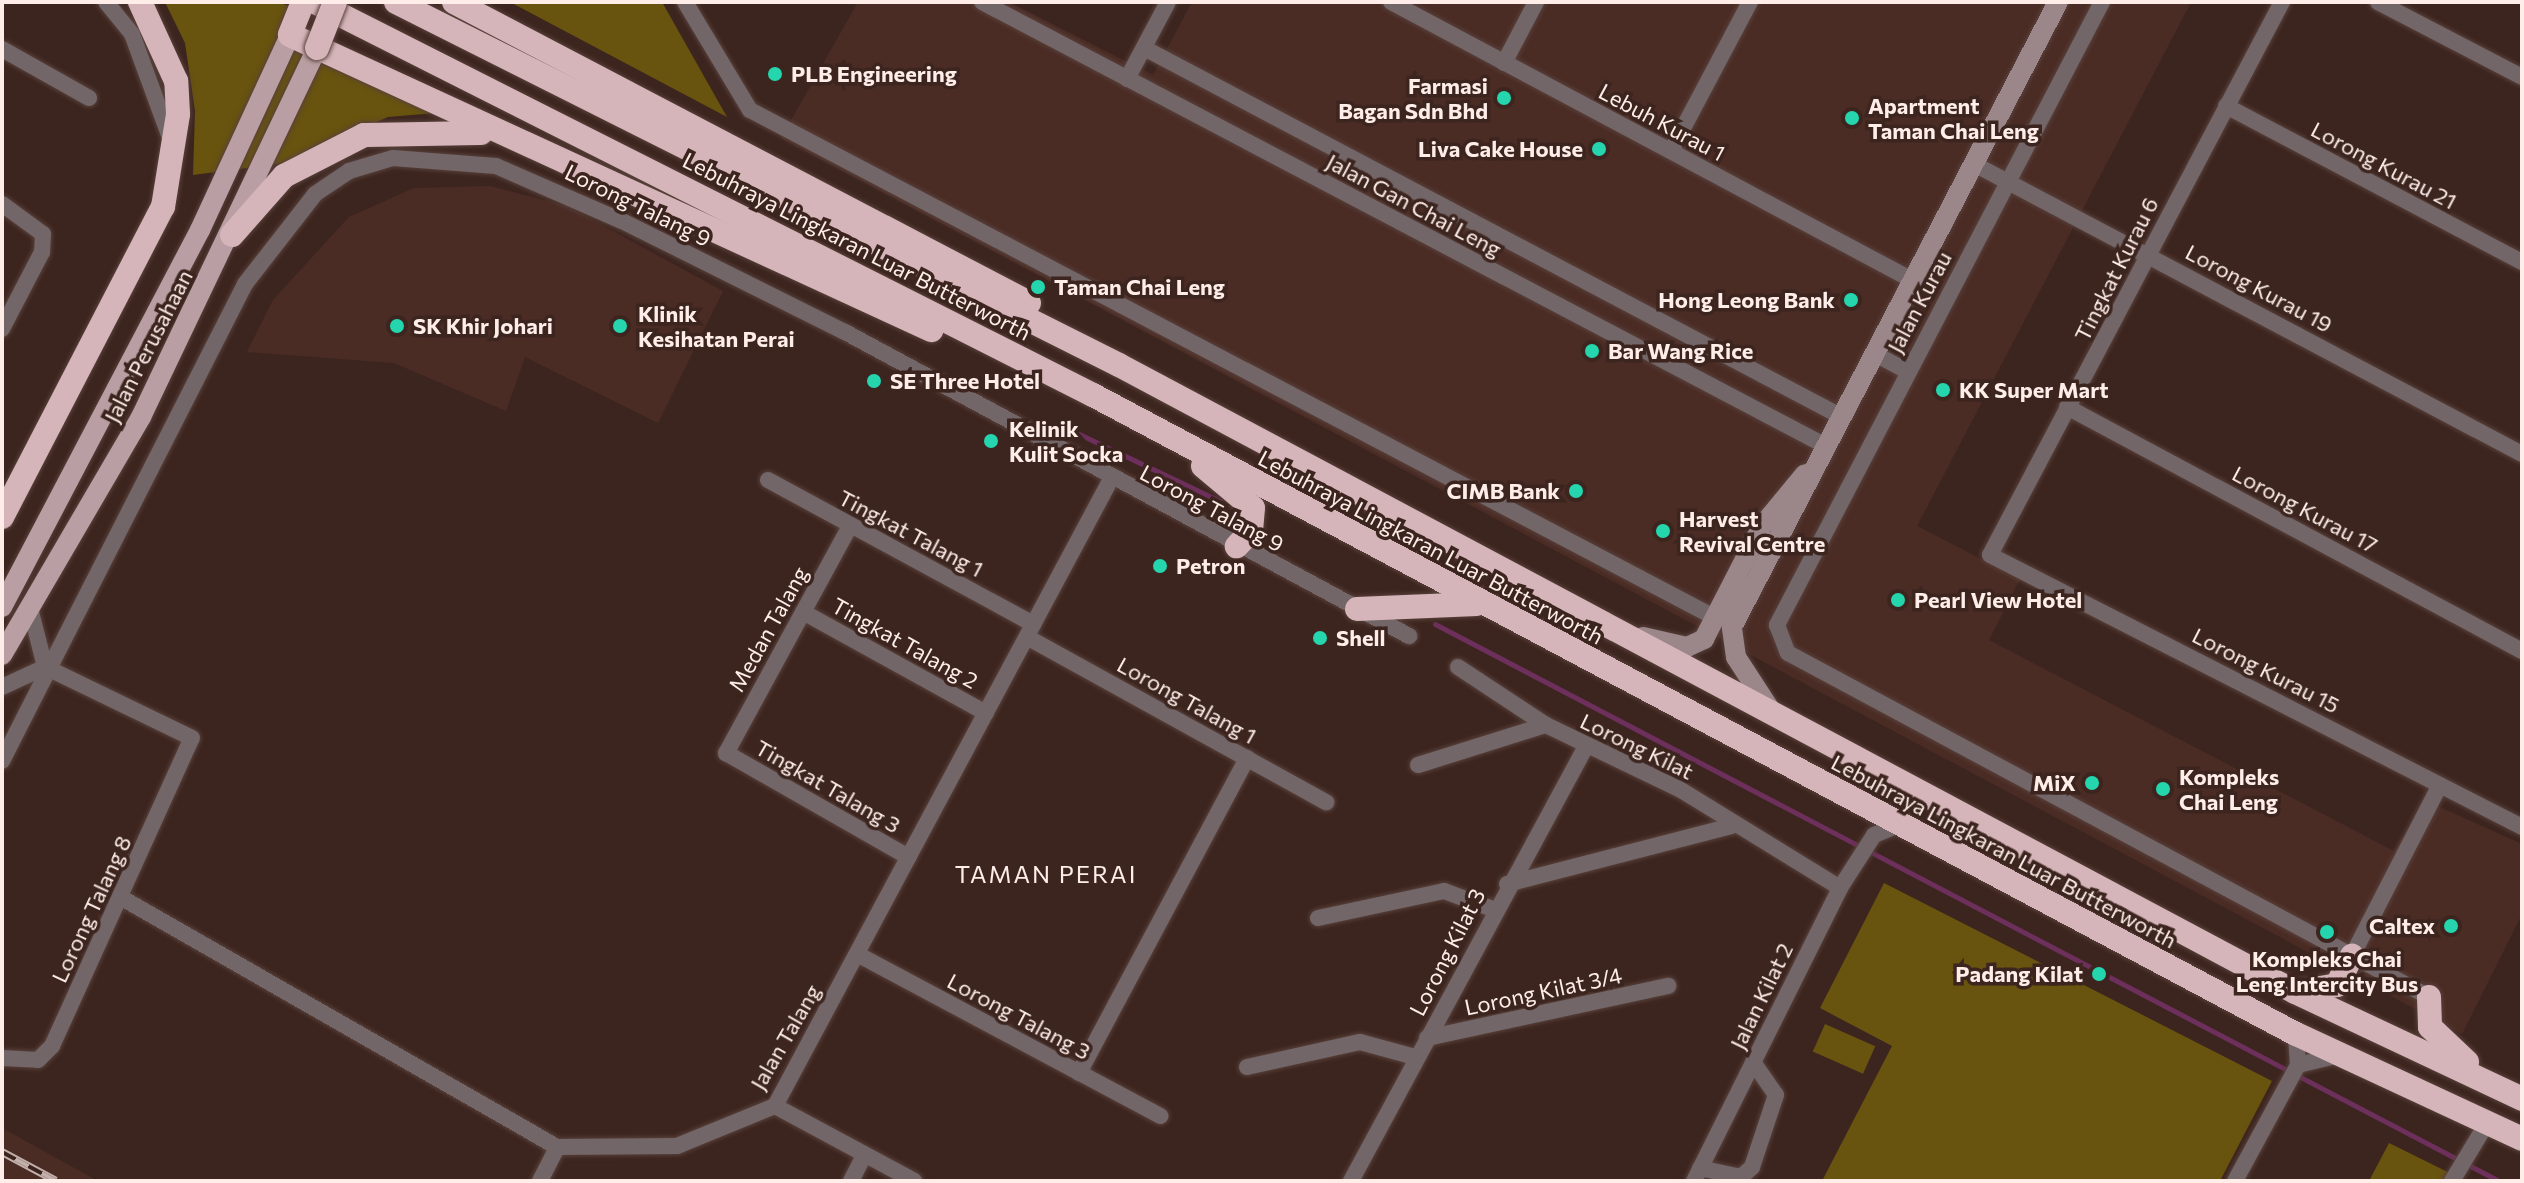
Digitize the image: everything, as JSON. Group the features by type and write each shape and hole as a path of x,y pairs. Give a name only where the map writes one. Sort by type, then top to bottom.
{"highway":[{"path":"2,517 151,233 173,151 176,81 140,2"},
{"path":"303,2 290,35 496,134 1039,380 1093,395"},
{"name":"Lebuhraya Lingkaran Luar Butterworth","path":"315,2 1093,395 2296,1034 2522,1139"},
{"path":"317,48 335,2"},
{"name":"Lebuhraya Lingkaran Luar Butterworth","path":"396,2 1119,365 1777,721 2295,992 2522,1099"},
{"path":"454,2 905,233 1068,325 1119,365"},
{"path":"496,2 533,40"},
{"path":"232,235 284,176 364,135 423,129 496,134"},
{"path":"1169,437 1253,508 1251,531 1237,546"},
{"path":"1357,609 1483,604"},
{"path":"2295,992 2337,985 2352,956"},
{"path":"2429,997 2430,1027 2440,1042 2522,1099"}],"main road":[{"name":"Jalan Perusahaan","path":"5,602 200,230 290,35"},
{"name":"Jalan Perusahaan","path":"2,655 141,417 232,235 317,48"}],"street":[{"path":"106,2 132,34 173,151"},
{"path":"685,2 750,110 1716,618"},
{"name":"Jalan Gan Chai Leng","path":"982,2 1826,446"},
{"path":"1127,79 1168,2"},
{"name":"Lebuh Kurau 1","path":"1391,2 1914,281"},
{"path":"1504,63 1536,2"},
{"path":"1671,151 1750,2"},
{"name":"Jalan Kurau","path":"1777,721 1736,657 1732,627 2058,2"},
{"name":"Jalan Kurau","path":"2102,2 1777,625 1788,653 2352,956"},
{"name":"Tingkat Kurau 6","path":"1990,555 2282,2"},
{"path":"2378,2 2522,77"},
{"name":"Jalan Gan Chai Leng","path":"1144,48 1842,417"},
{"path":"2,49 89,98"},
{"name":"Lorong Kurau 21","path":"2226,106 2522,262"},
{"name":"Lorong Talang 9","path":"45,667 245,284 285,224 349,171 393,158 496,166 538,181 845,332 1111,479 1409,636"},
{"name":"Lorong Kurau 19","path":"1974,164 2148,253 2522,454"},
{"path":"2,204 43,234 42,252 2,329"},
{"path":"1875,354 1909,372"},
{"name":"Lorong Kurau 17","path":"2067,407 2522,651"},
{"name":"Jalan Kurau","path":"1604,625 1687,647 1704,639 1762,526 1792,483 1814,467"},
{"name":"Jalan Talang","path":"557,1147 677,1146 775,1106 1111,479"},
{"name":"Tingkat Talang 1","path":"768,480 1030,630"},
{"name":"Medan Talang","path":"726,753 850,526"},
{"name":"Lorong Kurau 15","path":"1990,555 2521,827"},
{"path":"2,761 45,667 30,608"},
{"name":"Tingkat Talang 2","path":"803,612 986,713"},
{"name":"Lorong Talang 1","path":"1030,630 1326,802"},
{"path":"2,687 45,667"},
{"name":"Lorong Talang 8","path":"2,1058 38,1060 52,1046 122,898 192,738 45,667"},
{"name":"Lorong Kilat","path":"1458,667 1546,725 1681,790 1731,826 1840,888"},
{"path":"1418,765 1546,725"},
{"name":"Lorong Kilat 3","path":"1351,1181 1493,909 1586,746"},
{"name":"Tingkat Talang 3","path":"726,753 908,857"},
{"path":"1079,1073 1247,758"},
{"path":"2429,997 2352,956 2440,785"},
{"path":"1866,807 1871,841 1899,825"},
{"path":"1507,884 1731,826"},
{"name":"Jalan Kilat 2","path":"1697,1175 1840,888 1860,864 1871,841"},
{"path":"1318,918 1444,891 1493,909"},
{"path":"122,898 557,1147 540,1181"},
{"name":"Lorong Talang 3","path":"857,954 1160,1116"},
{"name":"Lorong Kilat 3/4","path":"1427,1038 1668,986"},
{"path":"2235,1181 2295,1068 2296,1034"},
{"path":"1247,1067 1360,1042 1415,1057"},
{"path":"2295,1068 2340,1055"},
{"path":"1697,1175 1740,1179 1775,1106 1774,1083 1753,1062"},
{"path":"775,1106 914,1181"},
{"path":"2458,1171 2487,1123"},
{"path":"851,1181 865,1154"}],"shaded area":[{"path":"165,2 278,2 296,9 281,33 436,113 388,117 284,163 193,175 195,111 185,43"},
{"path":"510,2 662,2 727,117"},
{"path":"858,2 1009,2 1153,75 1192,2 2191,2 1917,526 2020,579 1989,640 2394,851 2424,800 2522,844 2522,914 2462,1034 781,138"},
{"path":"490,186 567,206 723,291 658,423 525,357 506,411 394,363 247,352 273,300 349,217 414,188"},
{"path":"1884,883 2272,1081 2220,1181 1822,1181 1892,1046 1820,1008"},
{"path":"1825,1024 1875,1046 1863,1074 1813,1051"},
{"path":"2,1128 98,1181 2,1181"},
{"path":"2389,1143 2466,1181 2369,1181"}],"waterway":[{"path":"1079,434 1220,501"},
{"path":"1435,624 2499,1181"}],"railway":[{"path":"2,1152 56,1181"}],"place":[{"name":"PLB Engineering","path":"775,74"},
{"name":"Farmasi Bagan Sdn Bhd","path":"1504,98"},
{"name":"Apartment Taman Chai Leng","path":"1852,118"},
{"name":"Liva Cake House","path":"1599,149"},
{"name":"Taman Chai Leng","path":"1038,287"},
{"name":"Hong Leong Bank","path":"1851,300"},
{"name":"SK Khir Johari","path":"397,326"},
{"name":"Klinik Kesihatan Perai","path":"620,326"},
{"name":"Bar Wang Rice","path":"1592,351"},
{"name":"SE Three Hotel","path":"874,381"},
{"name":"KK Super Mart","path":"1943,390"},
{"name":"Kelinik Kulit Socka","path":"991,441"},
{"name":"CIMB Bank","path":"1576,491"},
{"name":"Harvest Revival Centre","path":"1663,531"},
{"name":"Petron","path":"1160,566"},
{"name":"Pearl View Hotel","path":"1898,600"},
{"name":"Shell","path":"1320,638"},
{"name":"MiX","path":"2092,783"},
{"name":"Kompleks Chai Leng","path":"2163,789"},
{"name":"Caltex","path":"2451,926"},
{"name":"Kompleks Chai Leng Intercity Bus","path":"2327,932"},
{"name":"Padang Kilat","path":"2099,974"}],"district":[{"name":"TAMAN PERAI","path":"1046,874"}]}
